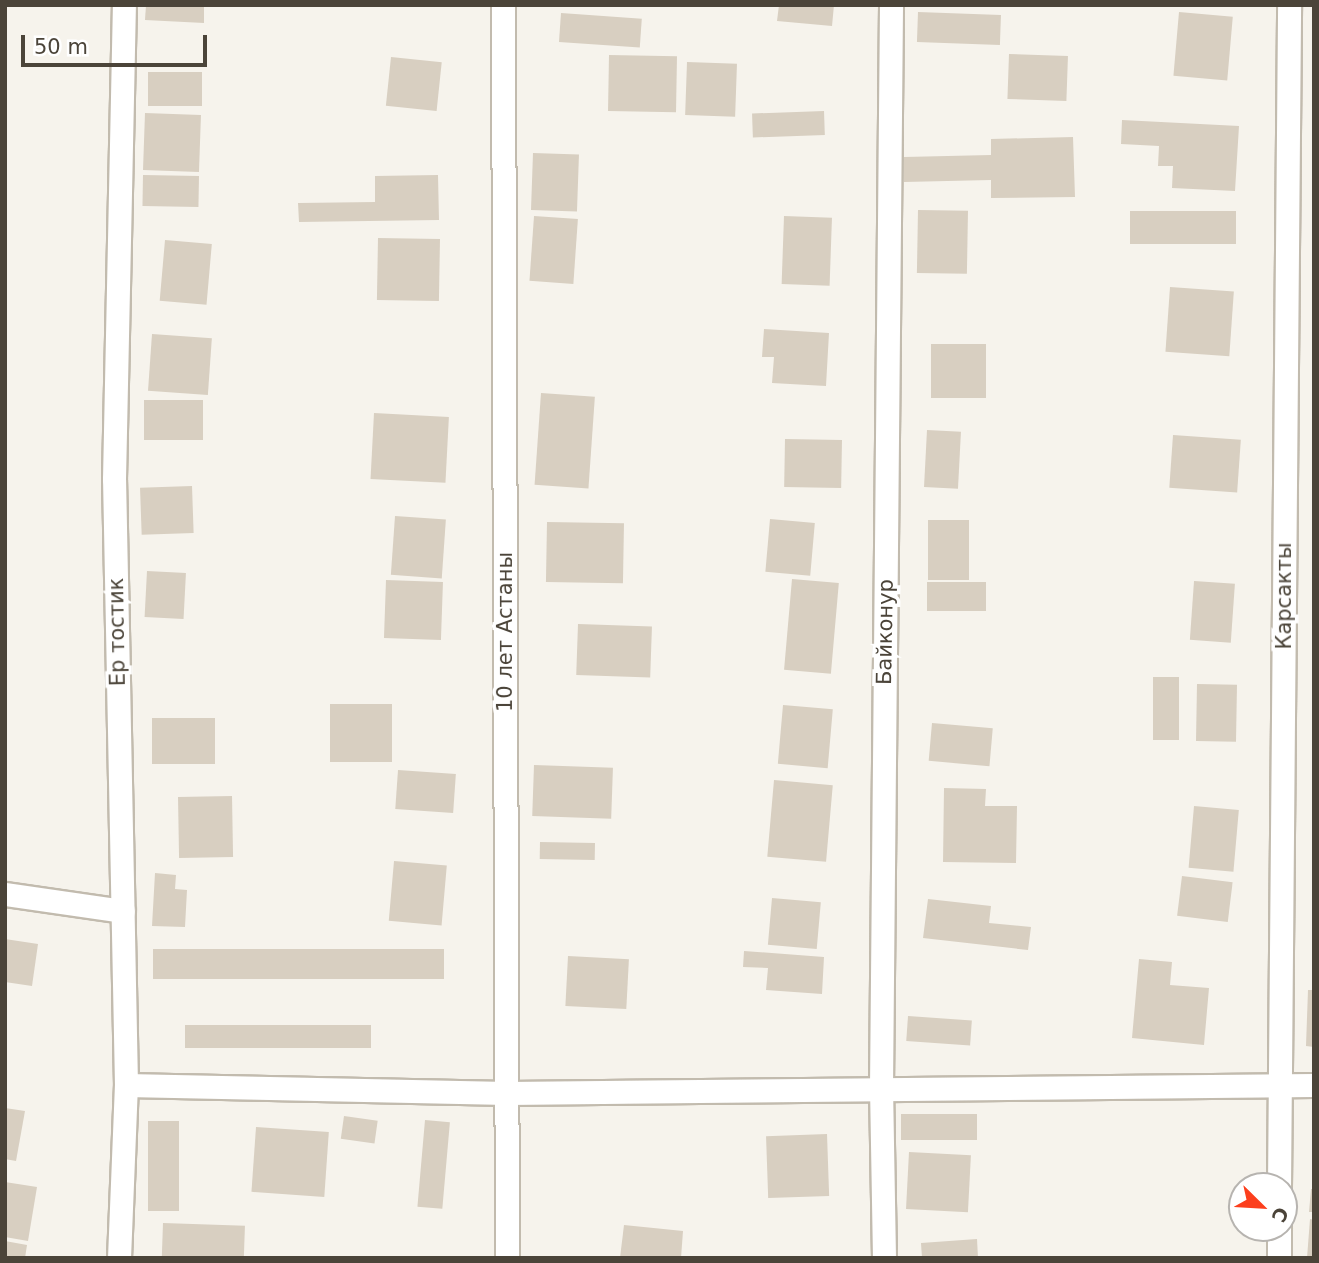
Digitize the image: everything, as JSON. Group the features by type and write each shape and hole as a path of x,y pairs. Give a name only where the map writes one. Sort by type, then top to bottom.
{"street":[{"name":"Ер тостик","path":"119,1258 126,1085 114,479 124,5"},
{"name":"10 лет Астаны","path":"503,5 507,1258"},
{"name":"Байконур","path":"884,1258 881,1087 891,5"},
{"name":"Карсакты","path":"1279,1172 1289,5"},
{"path":"5,894 123,911"},
{"path":"126,1085 507,1093 881,1087 1314,1085"}],"building":[{"path":"146,5 204,5 204,23 145,20"},
{"path":"779,5 834,5 832,26 777,21"},
{"path":"918,12 1001,15 1000,45 917,42"},
{"path":"1179,12 1233,17 1227,80 1173,76"},
{"path":"561,13 642,19 640,48 559,42"},
{"path":"1009,54 1068,56 1066,101 1007,99"},
{"path":"609,55 677,56 676,112 608,111"},
{"path":"391,57 442,62 437,111 386,106"},
{"path":"687,62 737,64 735,117 685,115"},
{"path":"148,72 202,72 202,106 148,106"},
{"path":"824,111 825,135 753,137 752,114"},
{"path":"145,113 201,115 199,172 143,170"},
{"path":"1122,120 1239,126 1235,191 1172,188 1173,166 1158,166 1159,146 1121,144"},
{"path":"1073,137 1075,197 991,198 991,180 904,182 904,157 991,155 991,139"},
{"path":"533,153 579,155 577,212 531,210"},
{"path":"143,175 199,176 198,207 142,206"},
{"path":"438,175 439,220 299,222 298,203 375,202 375,176"},
{"path":"918,210 968,211 967,274 917,273"},
{"path":"1130,211 1236,211 1236,244 1130,244"},
{"path":"534,216 578,219 573,284 529,281"},
{"path":"784,216 832,218 830,286 782,284"},
{"path":"378,238 440,239 439,301 377,300"},
{"path":"165,240 212,244 207,305 160,301"},
{"path":"1170,287 1234,291 1229,356 1165,352"},
{"path":"764,329 829,333 826,386 772,383 774,357 762,357"},
{"path":"152,334 212,338 208,395 148,391"},
{"path":"931,344 986,344 986,398 931,398"},
{"path":"541,393 595,397 588,489 535,485"},
{"path":"144,400 203,400 203,440 144,440"},
{"path":"374,413 449,417 445,483 371,479"},
{"path":"927,430 961,432 958,489 924,487"},
{"path":"1173,435 1241,440 1237,493 1169,488"},
{"path":"785,439 842,440 841,488 784,487"},
{"path":"192,486 194,533 142,535 140,488"},
{"path":"395,516 446,520 442,578 391,575"},
{"path":"770,519 815,523 810,576 765,572"},
{"path":"928,520 969,520 969,580 928,580"},
{"path":"547,522 624,523 623,583 546,582"},
{"path":"147,571 186,573 184,619 145,617"},
{"path":"792,579 839,583 831,674 784,670"},
{"path":"386,580 443,582 441,640 384,638"},
{"path":"1194,581 1235,584 1231,643 1190,640"},
{"path":"927,582 986,582 986,611 927,611"},
{"path":"578,624 652,627 650,678 576,675"},
{"path":"1153,677 1179,677 1179,740 1153,740"},
{"path":"1197,684 1237,685 1236,742 1196,741"},
{"path":"330,704 392,704 392,762 330,762"},
{"path":"783,705 833,709 828,768 778,764"},
{"path":"152,718 215,718 215,764 152,764"},
{"path":"932,723 993,728 989,766 929,761"},
{"path":"534,765 613,768 611,819 532,816"},
{"path":"398,770 456,774 453,813 395,809"},
{"path":"774,780 833,785 826,862 767,857"},
{"path":"944,788 986,789 985,806 1017,806 1016,863 943,862"},
{"path":"232,796 233,857 179,858 178,797"},
{"path":"1194,806 1239,810 1233,872 1189,868"},
{"path":"540,842 595,843 595,860 540,859"},
{"path":"394,861 447,866 442,925 389,921"},
{"path":"155,873 176,875 175,889 187,890 185,927 152,926"},
{"path":"1182,876 1233,882 1228,922 1177,916"},
{"path":"772,898 821,902 817,949 768,945"},
{"path":"928,899 991,906 989,923 1031,927 1028,950 923,938"},
{"path":"5,939 38,944 32,986 5,982"},
{"path":"153,949 444,949 444,979 153,979"},
{"path":"744,951 824,957 822,994 766,990 768,968 743,967"},
{"path":"568,956 629,959 626,1009 565,1006"},
{"path":"1139,959 1172,962 1170,985 1209,988 1204,1045 1132,1038"},
{"path":"1308,990 1314,990 1314,1047 1306,1046"},
{"path":"908,1016 972,1020 970,1045 906,1041"},
{"path":"185,1025 371,1025 371,1048 185,1048"},
{"path":"5,1108 25,1111 16,1161 5,1159"},
{"path":"901,1114 977,1114 977,1140 901,1140"},
{"path":"344,1116 378,1121 374,1144 341,1139"},
{"path":"425,1120 450,1122 442,1209 417,1207"},
{"path":"148,1121 179,1121 179,1211 148,1211"},
{"path":"256,1127 329,1132 324,1197 251,1192"},
{"path":"827,1134 829,1196 768,1198 766,1136"},
{"path":"909,1152 971,1155 968,1212 906,1209"},
{"path":"5,1182 37,1187 28,1241 5,1237"},
{"path":"1311,1189 1314,1189 1314,1212 1309,1212"},
{"path":"1310,1219 1314,1220 1314,1258 1307,1258"},
{"path":"163,1223 245,1226 244,1258 162,1258"},
{"path":"624,1225 683,1231 681,1258 620,1258"},
{"path":"977,1239 978,1258 922,1258 921,1243"},
{"path":"5,1241 27,1245 25,1258 5,1258"}]}
